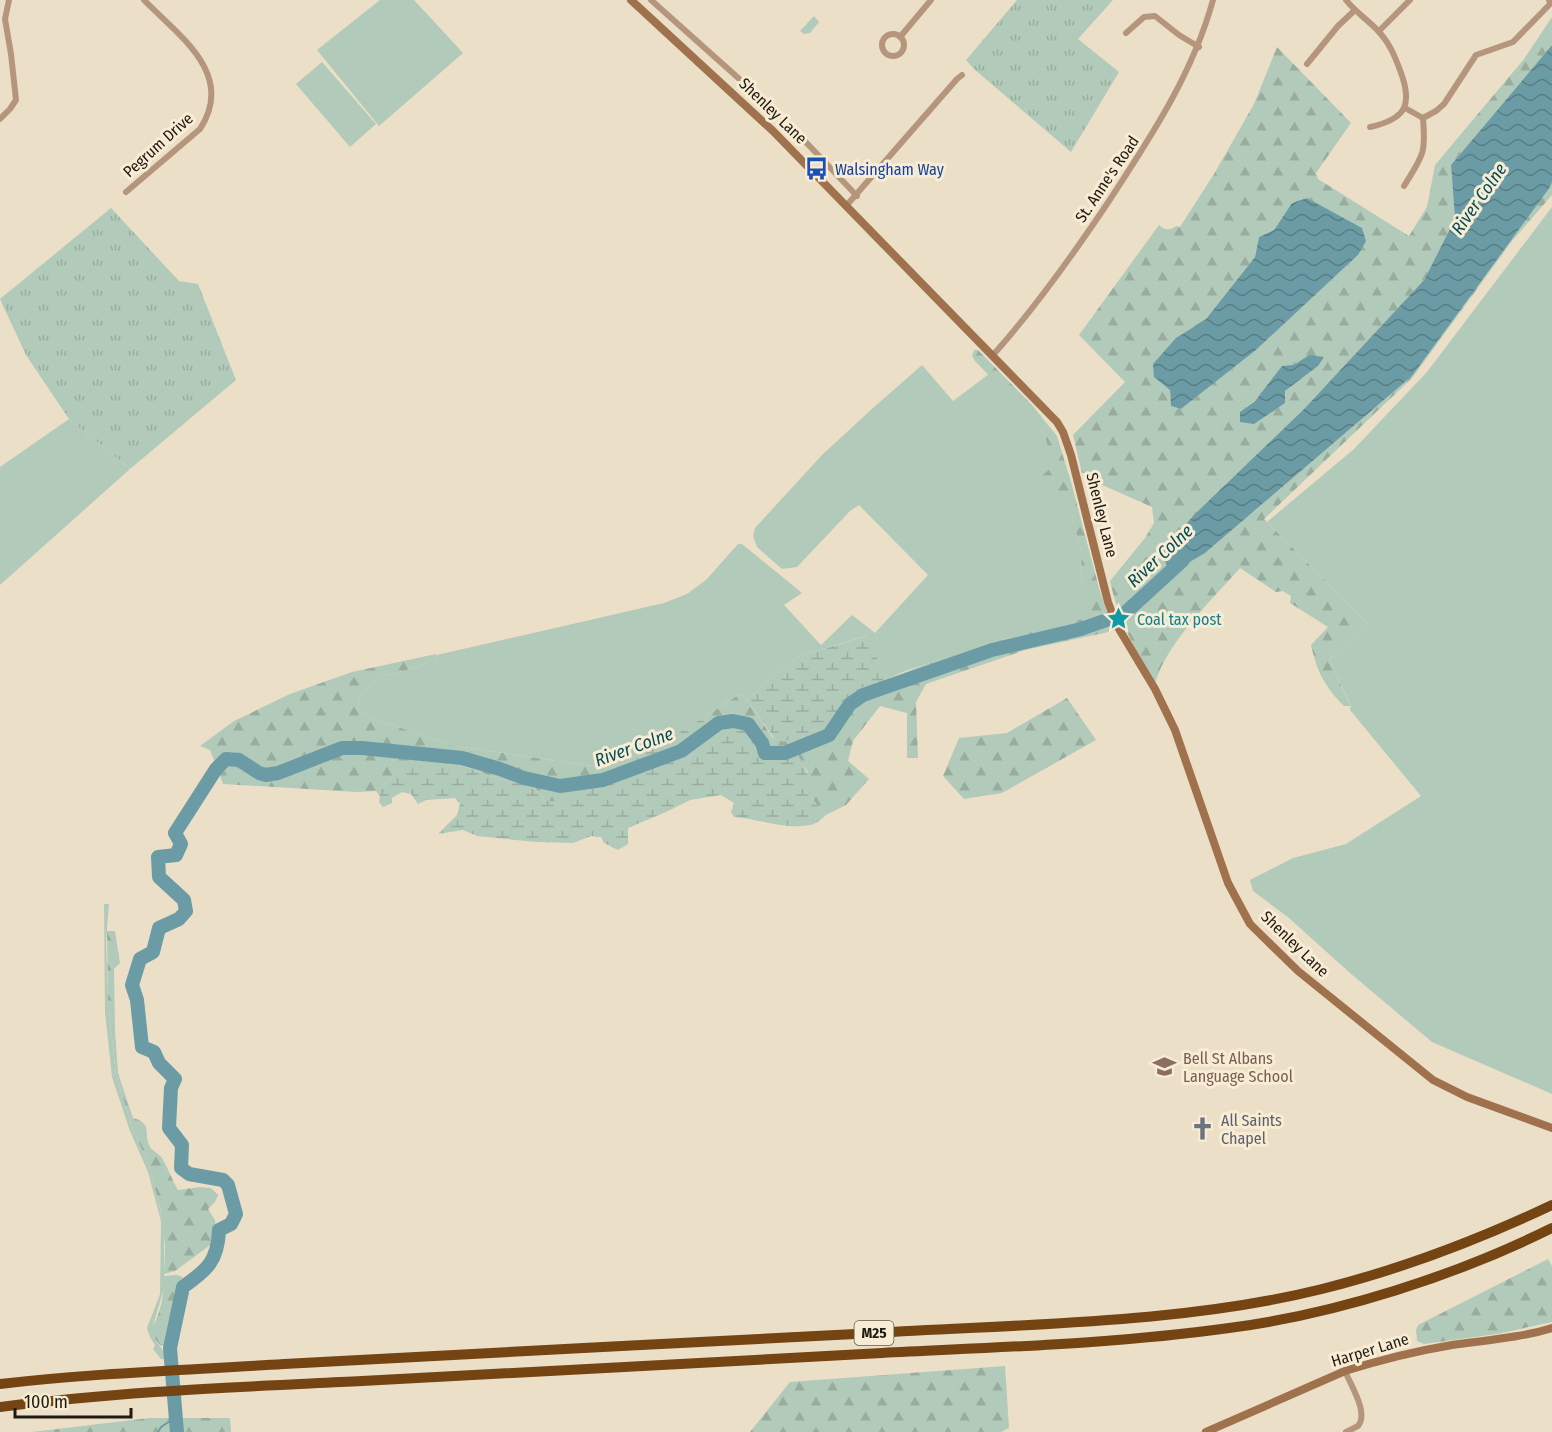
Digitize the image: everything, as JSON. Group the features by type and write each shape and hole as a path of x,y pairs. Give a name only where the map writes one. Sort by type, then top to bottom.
{"highway":[{"name":"M25","path":"0,1384 71,1377 1161,1315 1239,1305 1320,1290 1448,1251 1552,1205"},
{"name":"M25","path":"0,1407 164,1391 990,1347 1158,1336 1229,1328 1281,1320 1381,1294 1455,1270 1552,1228"}],"main road":[{"name":"Shenley Lane","path":"631,0 773,131 1057,422 1071,455 1108,602 1116,624 1155,689 1175,730 1228,883 1250,924 1298,970 1433,1080 1467,1097 1552,1128"},
{"name":"Harper Lane","path":"1206,1432 1345,1371 1414,1352 1552,1328"}],"street":[{"path":"0,119 10,110 16,100 12,54 5,19 9,0"},
{"name":"Pegrum Drive","path":"126,192 200,129 210,112 213,93 212,84 204,66 184,40 144,0"},
{"name":"Shenley Lane","path":"651,0 782,117 857,196"},
{"path":"900,37 931,0"},
{"name":"St. Anne's Road","path":"993,355 1067,261 1143,150 1179,88 1198,46 1213,0"},
{"path":"1346,0 1379,32 1394,54 1406,84 1405,108 1394,119 1370,127"},
{"path":"1379,32 1410,0"},
{"path":"1423,118 1444,104 1472,59 1480,53 1513,42 1551,2"},
{"path":"1307,64 1338,26 1355,10"},
{"path":"1126,33 1148,16 1159,18 1179,35 1198,46"},
{"path":"846,206 962,75"},
{"path":"1405,108 1423,118"},
{"path":"1404,186 1424,151 1423,118"},
{"path":"1345,1371 1363,1415 1358,1426 1346,1432"}],"green space":[{"path":"380,0 414,0 463,53 379,126 317,50"},
{"path":"1017,0 1113,0 1078,39 1119,72 1071,152 966,60"},
{"path":"814,16 819,22 810,33 804,34 800,31"},
{"path":"1552,17 1552,45 1451,165 1455,219 1424,280 1304,409 1198,511 1205,553 1412,376 1552,182 1552,195 1512,241 1413,377 1264,519 1367,623 1329,660 1351,706 1344,706 1332,692 1319,671 1313,655 1311,645 1328,627 1290,603 1291,596 1283,591 1276,592 1240,568 1180,637 1161,667 1155,683 1128,634 1117,608 1110,581 1145,538 1154,523 1152,507 1091,480 1089,473 1082,473 1073,435 1125,382 1079,335 1159,225 1168,229 1180,227 1214,174 1254,104 1277,47 1351,123 1316,173 1318,179 1409,236 1427,207 1435,165 1524,59","holes":["1307,198 1326,209 1358,255 1256,350 1181,409 1171,406 1170,390 1176,338 1206,319 1255,257 1259,237 1274,230 1292,203","1309,355 1318,366 1285,391 1240,412 1267,387"]},
{"path":"322,62 376,124 350,147 296,84"},
{"path":"1552,207 1552,1094 1432,1042 1289,918 1253,891 1250,880 1293,858 1346,844 1421,796 1350,710 1351,705 1329,660 1367,623 1267,522 1354,449 1427,372"},
{"path":"111,208 179,281 198,284 236,380 130,469 69,419 26,355 0,299"},
{"path":"974,350 978,350 1032,405 1057,436 1113,631 1025,650 926,684 916,702 918,758 907,758 907,713 880,706 853,741 848,761 869,779 846,805 826,815 803,788 808,772 794,747 768,751 754,727 737,711 709,723 705,720 708,715 738,695 745,697 773,738 829,728 855,690 863,685 890,678 990,643 1093,617 1082,588 1081,551 1068,500 1050,495 1035,482 1053,466 1044,432 975,361 972,356"},
{"path":"922,365 953,401 989,374 1044,432 1054,466 1050,495 1068,499 1081,551 1082,588 1094,617 1003,639 887,679 866,636 800,656 779,671 747,700 738,695 656,747 622,763 605,768 449,745 370,717 358,709 361,693 383,676 415,668 437,658 437,655 664,603 687,594 706,580 738,544 742,544 802,593 784,605 821,645 852,615 875,633 928,575 859,505 850,511 797,567 782,569 757,547 753,536 755,528 822,455"},
{"path":"69,419 130,469 0,585 0,467"},
{"path":"867,636 887,679 865,686 852,695 829,728 809,732 783,742 774,738 747,700 779,671 800,656"},
{"path":"436,654 437,658 415,668 383,676 361,693 358,709 370,717 449,745 605,768 611,774 585,788 577,783 571,783 578,801 545,801 533,785 502,780 463,766 400,771 376,791 357,792 223,784 210,750 200,746 234,721 290,694 352,672"},
{"path":"1067,698 1096,740 1002,793 964,799 943,776 959,738 1007,733"},
{"path":"737,711 751,724 768,751 794,746 810,779 803,788 826,815 821,820 810,825 791,826 734,817 731,812 734,803 721,795 690,800 628,828 628,844 618,850 604,843 601,837 591,836 573,843 477,836 463,830 438,834 457,815 460,804 455,798 426,800 418,804 411,794 402,792 392,798 392,803 383,807 376,791 400,771 423,767 463,766 502,780 533,785 545,801 577,801 571,783 577,783 585,788 610,774 605,768 645,752 708,715 705,720 709,723"},
{"path":"104,904 109,904 106,941 108,1001 116,1075 133,1130 149,1165 164,1225 164,1288 151,1333 164,1352 165,1359 161,1359 153,1349 155,1345 147,1328 160,1294 161,1221 148,1172 130,1131 112,1077 105,1012"},
{"path":"107,931 115,931 120,963 114,969 118,1073 133,1118 145,1125 150,1147 162,1158 178,1190 211,1188 218,1195 208,1209 215,1220 217,1240 175,1271 164,1274 165,1245 161,1212 149,1165 133,1130 116,1075 108,1001"},
{"path":"1548,1259 1552,1266 1552,1322 1497,1334 1424,1344 1417,1341 1418,1325"},
{"path":"164,1276 183,1277 176,1287 167,1345 161,1346 151,1334 161,1304"},
{"path":"1005,1366 1009,1428 1001,1432 750,1432 790,1382"},
{"path":"149,1418 230,1418 231,1432 32,1432"}],"water":[{"path":"1552,45 1552,182 1550,187 1412,376 1205,553 1171,573 1160,552 1198,511 1304,409 1424,280 1455,219 1451,165"},
{"path":"1307,198 1362,228 1366,241 1358,255 1256,350 1181,409 1171,406 1170,390 1154,377 1153,364 1176,338 1206,319 1255,257 1259,237 1274,230 1292,203"},
{"path":"1309,355 1324,357 1318,366 1285,391 1285,403 1254,424 1240,422 1240,412 1255,401 1282,366 1294,365"}],"waterway":[{"name":"River Colne","path":"177,1432 170,1348 183,1287 210,1264 216,1250 219,1230 231,1224 236,1214 228,1185 223,1180 189,1174 181,1168 182,1145 169,1128 171,1088 175,1079 159,1063 154,1052 142,1047 137,1000 132,985 140,959 153,952 159,928 179,919 186,911 184,900 159,877 158,857 176,855 181,844 175,833 216,769 226,759 239,760 266,775 278,773 342,748 362,748 462,758 524,778 560,786 603,780 681,751 719,723 733,721 748,724 762,743 765,753 785,753 829,735 850,704 863,695 992,650 1081,629 1124,614 1183,560"},
{"path":"158,1432 161,1427 176,1417"}],"place":[{"name":"Walsingham Way","path":"817,169"},
{"name":"Coal tax post","path":"1119,619"},
{"name":"Bell St Albans Language School","path":"1165,1067"},
{"name":"All Saints Chapel","path":"1203,1129"}]}
